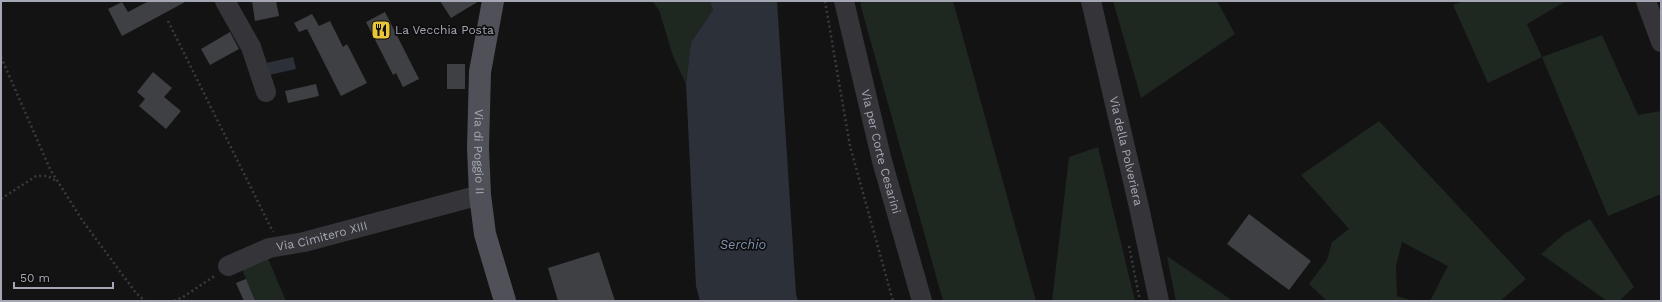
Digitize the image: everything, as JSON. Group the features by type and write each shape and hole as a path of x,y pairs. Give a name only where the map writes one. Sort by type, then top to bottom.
{"main road":[{"name":"Via di Poggio II","path":"493,1 480,72 478,148 480,194 485,234 505,301"}],"street":[{"path":"226,1 251,47 266,92"},
{"name":"Via per Corte Cesarini","path":"844,1 882,161 922,301"},
{"name":"Via della Polveriera","path":"1091,1 1139,207 1159,301"},
{"path":"1652,7 1661,42"},
{"name":"Via Cimitero XIII","path":"228,266 269,248 304,242 480,194"}],"path":[{"path":"825,1 850,146 893,301"},
{"path":"168,21 280,246"},
{"path":"1,57 50,169 82,220 136,293 145,301"},
{"path":"1,198 36,176 48,176 58,182"},
{"path":"174,301 183,297 228,266"}],"shaded area":[{"path":"652,1 710,1 713,10 691,42 686,84 673,56 659,10"},
{"path":"866,1 953,1 1036,301 943,301 860,3"},
{"path":"1113,1 1217,1 1235,34 1141,98"},
{"path":"1463,1 1566,1 1527,24 1542,57 1488,83 1453,5"},
{"path":"1602,35 1638,115 1661,111 1661,194 1608,216 1542,57"},
{"path":"1379,121 1526,279 1500,301 1430,301 1448,266 1402,242 1396,266 1397,296 1414,301 1327,301 1309,284 1327,260 1332,242 1349,229 1301,175"},
{"path":"1098,147 1135,301 1052,301 1069,157"},
{"path":"1590,219 1634,287 1619,301 1607,301 1541,254 1564,234"},
{"path":"267,256 286,301 244,301 236,283 246,279 241,267"},
{"path":"1167,256 1233,301 1176,301"}],"water":[{"name":"Serchio","path":"710,1 777,1 796,294 798,301 700,301 696,286 686,84 691,42 713,10"},
{"path":"293,57 296,69 269,75 266,63"}],"building":[{"path":"149,1 187,1 122,36 108,9 122,2 128,12"},
{"path":"252,1 276,1 279,16 255,21"},
{"path":"440,1 479,1 451,18"},
{"path":"385,12 419,79 403,87 396,73 393,75 366,22"},
{"path":"312,14 319,26 330,21 343,47 347,44 367,83 341,96 307,29 299,32 294,23"},
{"path":"230,32 239,49 210,65 201,49"},
{"path":"447,64 465,64 465,89 447,89"},
{"path":"153,72 172,88 164,97 181,111 166,129 139,106 145,99 137,92"},
{"path":"316,84 319,96 288,103 285,91"},
{"path":"1249,214 1311,261 1289,290 1227,244"},
{"path":"599,252 615,301 558,301 548,268"},
{"path":"246,279 255,301 244,301 236,283"}],"place":[{"name":"La Vecchia Posta","path":"381,30"}]}
